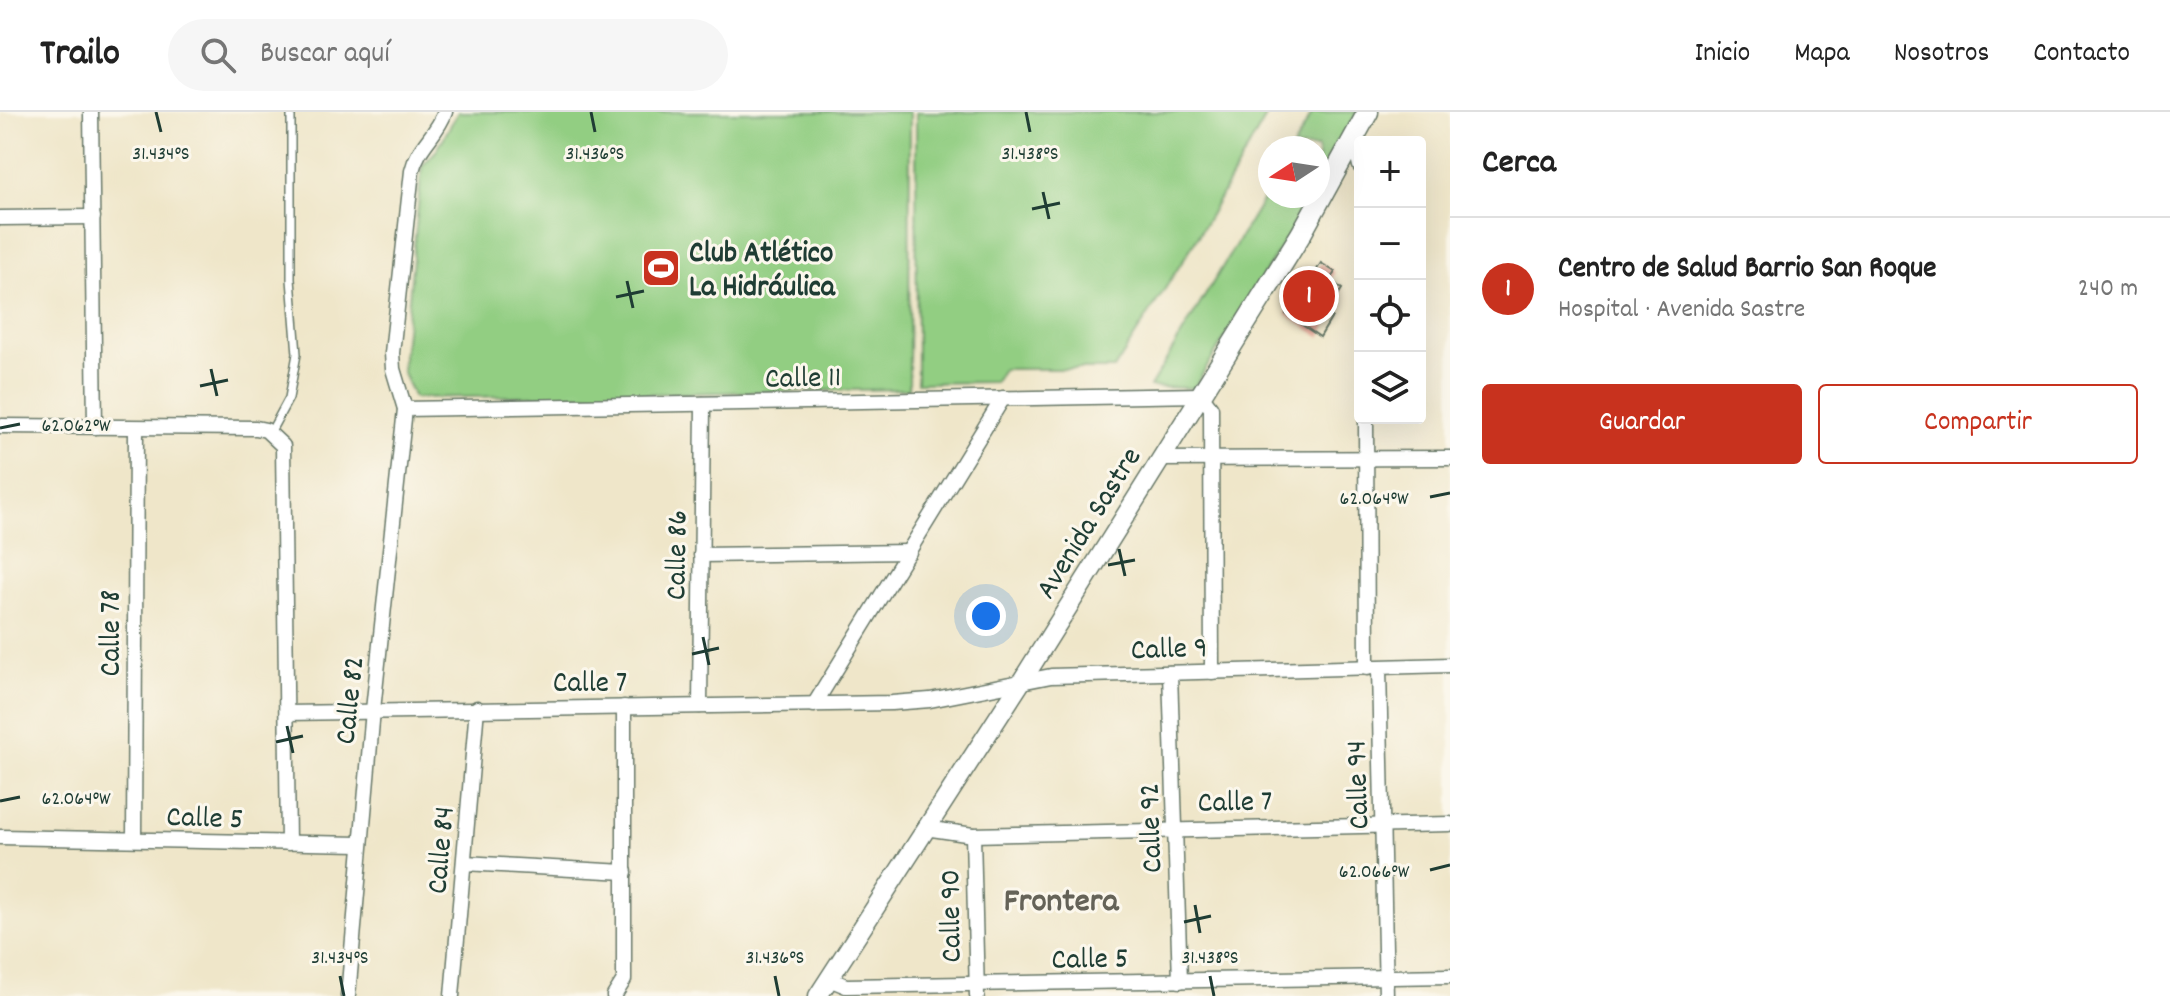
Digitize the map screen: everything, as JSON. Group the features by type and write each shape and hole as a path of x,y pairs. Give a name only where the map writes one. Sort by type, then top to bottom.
{"main road":[{"name":"Avenida Sastre","path":"1356,136 1368,112"},
{"name":"Avenida Sastre","path":"1201,395 1301,234 1354,139"}],"street":[{"path":"91,112 95,427"},
{"path":"405,409 393,369 392,353 412,171 415,155 438,131 445,112"},
{"path":"0,218 93,217"},
{"path":"1201,395 1211,408 1212,672"},
{"name":"Calle 11","path":"405,409 1201,395"},
{"name":"Avenida Sastre","path":"818,996 1023,679 1201,395"},
{"path":"814,705 1003,398"},
{"name":"Calle 86","path":"700,706 703,404"},
{"name":"Calle 82","path":"348,996 373,710 405,409"},
{"name":"Calle 94","path":"1366,424 1373,668 1384,824 1386,996"},
{"path":"0,426 263,431 283,446 288,843"},
{"name":"Calle 78","path":"134,839 136,428"},
{"path":"1161,459 1450,458"},
{"path":"701,555 909,552"},
{"name":"Calle 9","path":"892,703 930,700 1023,679 1450,665"},
{"name":"Calle 92","path":"1170,673 1180,981"},
{"name":"Calle 7","path":"288,713 892,703"},
{"path":"614,996 624,980 624,707"},
{"name":"Calle 84","path":"452,996 477,708"},
{"name":"Calle 7","path":"925,828 973,835 1174,827 1450,824"},
{"name":"Calle 90","path":"973,835 977,991"},
{"name":"Calle 5","path":"0,837 360,844"},
{"path":"464,863 625,872"},
{"name":"Calle 5","path":"829,979 846,986 977,991 1180,981 1450,976"}],"lane":[{"path":"263,431 289,398 297,354 291,279 291,112"}],"green space":[{"name":"Club Atlético La Hidráulica","path":"458,112 910,112 909,389 414,398 402,371 422,166 437,150"},
{"path":"916,112 1269,112 1194,243 1114,369 1003,369 995,382 917,383"},
{"path":"1313,112 1357,112 1330,163 1330,136 1300,136"},
{"path":"1258,208 1305,208 1194,388 1150,387"}],"building":[{"path":"1321,263 1335,272 1330,280 1342,289 1326,313 1332,317 1320,337 1286,314 1301,285 1305,288"}],"place":[{"name":"Club Atlético La Hidráulica","path":"661,268"},
{"name":"Centro de Salud Barrio San Roque","path":"1309,296"}],"district":[{"name":"Frontera","path":"1061,898"}]}
